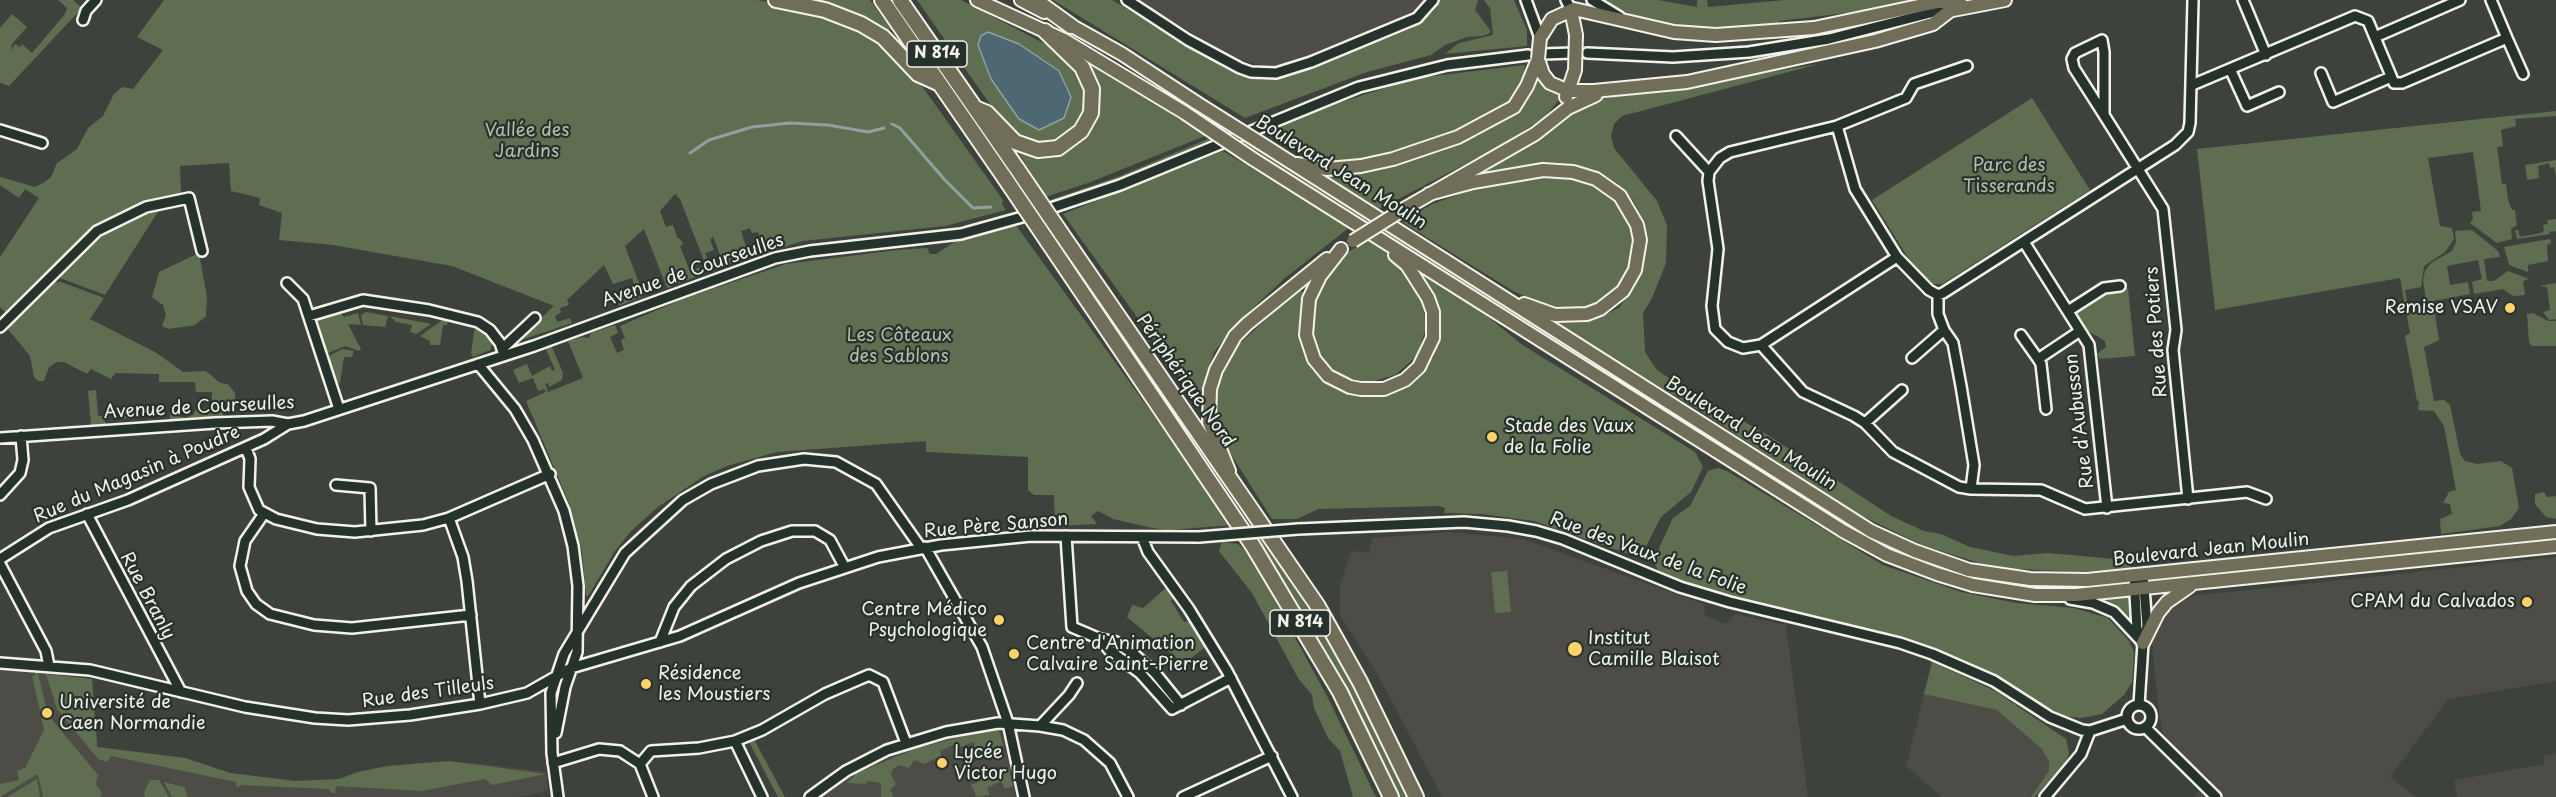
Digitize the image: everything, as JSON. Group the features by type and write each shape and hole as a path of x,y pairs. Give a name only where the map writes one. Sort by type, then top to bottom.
{"highway":[{"path":"776,0 818,8 861,24 890,44 918,74 942,85"},
{"name":"Périphérique Nord","path":"900,0 1317,605 1360,682 1416,797"},
{"path":"1035,0 1071,26"},
{"name":"Périphérique Nord","path":"883,1 1005,177 1259,556 1340,692 1391,797"},
{"path":"975,108 987,113 1015,142 1038,150 1065,144 1081,131 1091,113 1092,89 1082,67 1045,31"}],"main road":[{"path":"977,0 1045,31 1100,60 1843,531 1887,555 1937,574 1973,585 2035,595 2076,595 2139,583 2196,584 2556,546"},
{"name":"Boulevard Jean Moulin","path":"1021,0 1122,54 1494,292 1892,542 1938,560 2001,576 2058,582 2139,583 2556,532"},
{"path":"1569,5 1686,34 1750,34 1845,23 1938,2 1955,6 2005,0"},
{"path":"1293,163 1327,169 1361,166 1458,136 1514,107 1527,86 1537,59 1540,35 1552,19 1569,5"},
{"path":"1550,121 1569,91 1575,70 1576,34 1569,5"},
{"path":"1537,59 1550,82 1569,91 1610,90 1686,82 1825,54 1933,24 1955,6"},
{"path":"1234,483 1209,422 1210,389 1226,350 1247,324 1341,249 1404,208 1535,134 1579,102 1610,90"},
{"path":"1429,194 1528,171 1567,172 1596,179 1608,186 1620,196 1632,212 1640,240 1638,260 1623,291 1600,309 1587,314 1555,315 1494,292"},
{"path":"1341,249 1320,276 1310,299 1306,323 1308,347 1328,376 1350,387 1373,390 1396,385 1419,367 1427,353 1433,338 1433,312 1423,288 1407,265 1362,226"},
{"path":"2143,643 2158,613 2167,602 2196,584"}],"street":[{"path":"83,20 86,11 96,0"},
{"path":"1127,0 1230,63 1251,72 1263,74 1276,74 1300,66 1417,18 1433,0"},
{"path":"1527,0 1540,35"},
{"path":"1592,0 1633,22"},
{"path":"1938,294 2175,146 2187,132 2191,116 2193,0"},
{"path":"2243,0 2266,55"},
{"path":"2375,37 2460,0"},
{"path":"2491,0 2523,74"},
{"path":"1587,53 1673,57 1749,52 1828,39 1955,6"},
{"path":"2192,85 2231,71 2355,16 2368,21 2394,83 2408,81 2507,38"},
{"name":"Rue des Potiers","path":"2104,115 2102,40 2075,53 2072,59 2074,68 2163,209 2176,330 2173,350 2188,499"},
{"name":"Avenue de Courseulles","path":"0,438 232,422 272,421 288,424 478,364 504,352 775,258 810,251 961,234 1067,203 1120,184 1321,100 1389,78 1465,62 1537,59 1573,53"},
{"path":"1709,172 1720,158 1730,152 1837,126 1906,98 1914,84 1966,66"},
{"path":"2231,71 2247,106 2279,92"},
{"path":"2321,73 2333,102 2391,77"},
{"path":"1837,126 1855,189 1897,257 1929,290 1938,294"},
{"path":"0,130 42,143"},
{"path":"1676,136 1709,172 1718,249 1712,319 1720,336 1728,342 1743,348 1761,345 1897,257"},
{"path":"0,327 97,231 146,207 189,198 202,251"},
{"name":"Rue d'Aubusson","path":"2024,242 2068,311 2090,351 2107,508"},
{"path":"287,283 303,299 339,409"},
{"path":"2068,311 2104,288 2120,286"},
{"path":"1938,294 1938,314 1944,330 1953,343 1965,409 1974,465 1971,489"},
{"path":"309,316 363,300 429,310 478,322 490,330 504,352 535,318"},
{"path":"1912,358 1944,330"},
{"name":"Rue d'Aubusson","path":"2038,359 2080,332"},
{"name":"Rue d'Aubusson","path":"2021,334 2041,364 2046,410"},
{"path":"1761,345 1803,392 1865,423 1893,452 1953,484 1971,489 2041,490 2085,509 2247,492 2266,499"},
{"path":"478,364 514,409 550,474 564,511 576,567 579,609 576,630 577,652 571,668 552,753"},
{"path":"1865,423 1902,390"},
{"name":"Rue du Magasin à Poudre","path":"0,559 34,536 110,507 246,448 288,424"},
{"path":"0,495 20,473 23,460 21,436"},
{"path":"246,448 250,459 249,487 254,501 264,514 317,529 371,531 406,529 449,518 550,474"},
{"path":"558,797 552,753 551,693 576,630 625,553 643,533 683,500 711,484 758,466 804,459 824,459 847,466 876,484 923,548 971,624 1008,723 1024,797"},
{"path":"336,485 370,489 371,531"},
{"name":"Rue Branly","path":"87,514 181,692"},
{"path":"264,514 245,541 240,566 247,591 256,604 270,614 314,625 352,628 471,615"},
{"path":"449,518 463,557 480,704"},
{"name":"Rue des Vaux de la Folie","path":"1142,537 1198,537 1298,529 1464,522 1536,531 1563,539 1680,586 1730,602 1900,642 1994,681 2050,717 2075,728 2090,731"},
{"path":"660,642 674,607 691,586 726,558 761,541 792,531 816,531 830,540 844,566"},
{"path":"1066,536 1072,627 1100,639 1116,642 1135,655 1155,673 1180,705 1231,678"},
{"name":"Rue Père Sanson","path":"571,668 680,636 799,583 844,566 923,548 995,539 1066,536 1142,537"},
{"path":"1142,537 1148,552 1189,609 1231,678 1292,797"},
{"path":"0,564 46,651 49,666"},
{"path":"2139,583 2137,629 2143,643 2139,705"},
{"path":"2035,595 2093,603 2114,612 2143,643"},
{"name":"Rue des Tilleuls","path":"0,663 90,670 280,713 348,720 410,716 480,704 527,693 571,668"},
{"path":"640,764 651,751 699,748 735,741 762,730 825,694 869,675 883,682 906,743"},
{"path":"1040,726 1077,683"},
{"path":"2139,705 2146,708 2150,714 2150,722 2145,727 2134,728 2127,719 2131,708 2139,705"},
{"path":"2045,797 2081,754 2090,731 2127,719"},
{"path":"810,797 846,771 906,743 973,726 1008,723 1070,732 1094,747 1118,775 1128,797"},
{"path":"2145,727 2217,797"},
{"path":"735,741 762,797"},
{"path":"553,763 606,749 620,751 640,764 653,797"},
{"path":"1183,797 1272,756"}],"shaded area":[{"path":"1136,0 1426,0 1412,12 1294,63 1270,67 1237,59"},
{"name":"Institut Camille Blaisot","path":"1451,532 1523,539 1703,604 1706,616 1726,624 1735,614 1786,625 1808,797 1442,797 1377,673 1340,616 1340,585 1351,552 1363,551 1369,554 1372,538"},
{"path":"2556,557 2556,681 2448,699 2390,777 2416,797 2193,797 2211,780 2174,749 2163,733 2159,714 2152,645 2153,634 2171,606 2192,596"},
{"path":"1932,662 1995,691 2066,739 2069,748 2068,757 2036,797 1942,797 1906,766"},
{"name":"Université de Caen Normandie","path":"0,669 92,679 98,747 185,758 230,773 295,781 339,779 358,772 416,763 473,763 546,772 548,791 518,797 0,797"},
{"name":"Lycée Victor Hugo","path":"987,730 1000,730 1002,734 1016,797 821,797 849,776 895,755 936,741"},
{"path":"2556,754 2556,797 2457,797 2454,780 2544,764 2543,756"}],"green space":[{"path":"58,0 73,0 82,8 9,86 0,83 0,28 12,14 27,27 12,44 11,51 15,44 20,47 22,44 32,53 65,14 67,8"},
{"name":"Vallée des Jardins","path":"164,0 757,0 810,10 833,17 882,40 907,65 1003,200 1002,204 1006,210 945,226 803,241 724,266 713,236 710,240 714,250 705,253 710,264 706,266 680,199 675,194 660,211 666,227 673,225 678,239 680,238 683,244 680,246 690,271 699,268 700,275 667,288 644,229 625,246 644,296 619,306 616,294 635,288 632,278 613,284 604,265 567,300 569,305 560,308 561,312 555,316 557,322 570,318 572,323 515,342 554,306 452,266 333,245 279,240 282,213 259,205 260,198 231,191 229,163 180,166 181,194 124,212 95,229 8,315 0,307 0,257 39,198 25,189 19,198 0,185 0,177 35,187 51,177 57,163 77,149 88,128 103,116 114,94 122,87 133,89 163,50 137,37","holes":["750,228 752,233 758,232 762,245 747,250 741,231"]},
{"path":"799,0 870,0 891,29 885,34"},
{"path":"917,0 961,0 1051,47 1071,63 1084,86 1084,110 1078,121 1058,140 1044,143 1016,135 1006,127"},
{"path":"1053,0 1112,0 1224,66 1242,75 1263,80 1308,70 1410,29 1433,12 1440,0 1478,0 1475,10 1490,33 1467,37 1445,45 1431,55 1367,72 1245,118"},
{"path":"1484,0 1514,0 1527,30 1527,46 1445,54 1459,43 1493,35 1490,8"},
{"path":"1601,0 1658,0 1697,7 1697,0 1707,0 1708,7 1785,0 1914,0 1863,11 1779,21 1779,26 1730,31 1661,25 1632,15"},
{"path":"1078,54 1205,136 1088,183 1045,197 1016,148 1042,155 1096,111"},
{"path":"1819,64 1622,116 1614,124 1611,136 1614,148 1657,201 1667,225 1666,263 1652,298 1643,313 1645,352 1656,369 1676,383 1771,437 1891,516 1924,531 1941,534 1970,547 2013,556 2048,553 2115,559 2131,566 2131,569 2080,572 1995,568 1922,545 1856,513 1703,413 1550,320 1578,322 1599,317 1619,308 1632,290 1643,265 1646,244 1644,222 1633,200 1614,182 1592,169 1566,166 1541,166 1473,177 1474,173 1538,140 1580,106 1595,100"},
{"path":"1525,65 1522,86 1509,106 1459,130 1379,155 1351,161 1327,161 1308,157 1275,136 1271,129 1332,105 1417,78"},
{"path":"1537,76 1547,87 1562,96 1545,117 1502,145 1377,210 1314,171 1353,173 1395,165 1440,151 1503,122 1520,109 1527,102"},
{"name":"Parc des Tisserands","path":"2032,98 2090,190 1942,284 1933,284 1910,261 1872,200"},
{"path":"2556,111 2556,116 2515,119 2516,126 2501,130 2503,146 2497,147 2502,184 2506,184 2508,200 2512,210 2515,210 2517,225 2511,229 2512,239 2497,243 2470,223 2473,219 2472,212 2481,211 2473,152 2428,158 2440,226 2452,228 2454,239 2445,252 2424,266 2421,287 2405,290 2408,307 2414,306 2415,313 2424,311 2427,307 2423,280 2425,271 2431,263 2452,251 2456,242 2455,231 2472,230 2498,251 2500,257 2484,259 2487,281 2494,281 2508,271 2529,279 2523,281 2525,295 2513,296 2503,289 2474,294 2472,282 2482,279 2478,260 2447,266 2450,285 2468,282 2470,294 2433,301 2439,340 2424,347 2434,401 2444,400 2450,405 2460,454 2465,461 2477,464 2501,461 2512,468 2519,508 2511,519 2500,526 2441,534 2440,519 2452,514 2450,504 2443,503 2449,492 2456,490 2444,426 2434,411 2418,410 2419,401 2417,401 2405,336 2410,333 2400,278 2215,310 2197,149"},
{"path":"1212,139 1133,173 1051,202 1050,200 1120,176"},
{"path":"1246,140 1599,366 1917,558 2089,586 2113,584 2121,586 2035,589 1981,581 1952,574 1888,550 1819,510 1284,171 1242,143"},
{"path":"1223,151 1350,227 1285,278 1238,322 1214,352 1198,402 1063,214"},
{"path":"2556,160 2556,176 2554,167 2550,168 2549,163 2538,166 2539,178 2527,180 2525,165"},
{"path":"1534,177 1568,178 1598,186 1622,205 1634,227 1636,248 1630,272 1615,294 1591,307 1562,311 1544,305 1513,291 1402,222 1432,204 1471,190"},
{"path":"161,207 105,295 60,278 61,271 99,234 127,218"},
{"path":"2556,219 2556,231 2517,239 2515,230 2518,230 2520,237 2541,233 2544,231 2543,225 2548,224 2547,220"},
{"name":"Les Côteaux des Sablons","path":"1015,224 1233,525 1168,530 1113,519 1098,511 1091,516 1097,524 1055,526 1054,495 1034,495 1028,490 1028,457 926,452 926,441 777,452 727,466 704,476 658,507 631,531 586,596 582,552 569,503 526,401 546,392 544,389 538,391 533,378 519,383 513,370 527,364 532,376 550,366 552,371 555,370 546,349 552,347 563,373 562,380 549,387 548,383 545,384 548,392 583,378 568,341 582,337 589,338 591,333 615,325 618,333 610,337 617,353 624,350 621,340 625,338 620,326 683,299 786,264 927,248 930,254 936,254 953,243"},
{"path":"1370,238 1403,267 1419,291 1427,325 1417,356 1395,375 1367,383 1341,376 1320,359 1310,338 1311,308 1324,277 1344,255"},
{"path":"2550,239 2551,243 2547,245 2548,261 2528,265 2528,272 2509,265 2504,247"},
{"path":"199,253 207,297 206,316 195,325 168,329 162,326 166,315 163,305 152,297 159,272"},
{"name":"Stade des Vaux de la Folie","path":"1419,268 1469,301 1521,344 1695,452 1703,467 1691,492 1661,517 1640,558 1534,521 1482,514 1444,513 1445,508 1439,506 1318,509 1297,519 1272,519 1225,445 1216,413 1217,388 1235,348 1299,289 1306,295 1302,342 1316,372 1334,387 1369,397 1405,389 1434,357 1441,329 1437,303"},
{"path":"51,282 61,282 104,298 90,319 155,352 183,372 206,371 220,383 228,384 235,393 236,412 223,413 223,417 170,420 170,414 186,418 193,415 196,409 212,408 212,392 196,392 195,382 159,382 159,374 115,373 111,379 91,369 87,374 64,362 57,362 49,367 44,381 38,381 34,377 30,356 7,328"},
{"path":"2556,283 2556,319 2549,320 2543,312 2550,310 2547,287 2539,286"},
{"path":"2128,288 2135,356 2100,359 2097,354 2106,347 2105,341 2088,331 2075,310 2108,290"},
{"path":"340,312 344,317 358,313 361,325 348,324 361,349 359,351 345,346 326,354 315,319"},
{"path":"366,312 388,316 385,327 363,325 361,315"},
{"path":"2533,313 2548,321 2556,321 2556,346 2532,346 2529,342 2527,314"},
{"path":"390,316 431,324 416,334 410,332 412,325 396,322"},
{"path":"444,319 448,319 447,325 443,325 440,345 430,345 430,341 420,336"},
{"path":"475,326 488,334 492,344 490,350 473,357 471,353"},
{"path":"342,349 354,351 352,357 344,357 340,383 337,383 327,357"},
{"path":"96,390 98,416 103,416 106,424 91,425 88,391"},
{"path":"165,406 165,412 140,411 134,417 121,419 125,408"},
{"path":"1718,468 1727,471 1883,565 1961,592 2016,603 2074,608 2108,618 2129,641 2134,652 2132,682 2124,695 2102,714 2081,718 2063,716 1977,667 1933,647 1699,588 1660,573 1653,561 1673,518 1690,506 1708,471"},
{"path":"2544,492 2547,497 2556,496 2556,519 2546,517 2535,504 2535,494"},
{"path":"1243,508 1349,672 1410,797 1395,797 1339,681 1241,509"},
{"path":"1222,542 1238,544 1250,555 1328,698 1376,797 1353,797 1340,751 1328,738 1314,708 1312,695 1298,678 1252,593 1219,551"},
{"path":"2517,542 2518,545 2151,582 2337,560"},
{"path":"1507,571 1511,612 1495,613 1491,572"},
{"path":"1166,588 1184,622 1189,621 1205,647 1184,664 1127,617 1132,605 1143,608"},
{"path":"2130,596 2133,628 2116,609 2103,602 2104,599"},
{"path":"1932,662 1995,691 2066,739 2069,753 2066,762 2034,797 2031,797 2049,771 2049,761 2042,749 1997,710 1924,694"},
{"path":"35,673 38,673 46,706 53,721 98,775 96,784 102,793 100,797 43,797 38,774 0,797 0,784 19,780 17,771 25,768 44,730 32,676 35,676"},
{"path":"46,674 92,679 97,747 185,758 230,773 295,781 339,779 387,766 449,761 546,774 492,785 485,779 422,791 336,786 335,793 332,793 329,789 241,785 237,788 236,782 111,756 107,762 98,759 57,709"},
{"path":"985,731 999,731 1003,745 977,752 973,742 955,749 953,745 940,751 941,756 924,764 914,760 909,768 899,765 892,770 891,775 896,784 890,790 894,797 881,797 881,783 867,781 866,784 847,783 857,773 917,748"},
{"path":"755,740 785,797 778,797 749,742"},
{"path":"1009,768 1013,786 1005,789 1001,781 987,788 990,795 977,797 971,785"},
{"path":"37,779 40,797 7,797"},
{"path":"150,780 159,780 169,797 145,797 144,792"},
{"path":"164,782 184,787 188,797 172,797"}],"water":[{"path":"988,32 1019,44 1059,71 1071,97 1064,118 1039,130 1019,119 991,79 978,45 981,36"}],"waterway":[{"path":"690,153 709,140 752,127 790,123 828,125 868,132 884,128"},
{"path":"892,124 900,128 944,179 973,208 991,207"}],"place":[{"name":"Remise VSAV","path":"2510,308"},
{"name":"Stade des Vaux de la Folie","path":"1492,437"},
{"name":"CPAM du Calvados","path":"2527,602"},
{"name":"Centre Médico Psychologique","path":"999,620"},
{"name":"Institut Camille Blaisot","path":"1575,649"},
{"name":"Centre d'Animation Calvaire Saint-Pierre","path":"1014,654"},
{"name":"Résidence les Moustiers","path":"646,684"},
{"name":"Université de Caen Normandie","path":"47,713"},
{"name":"Lycée Victor Hugo","path":"942,763"}]}
